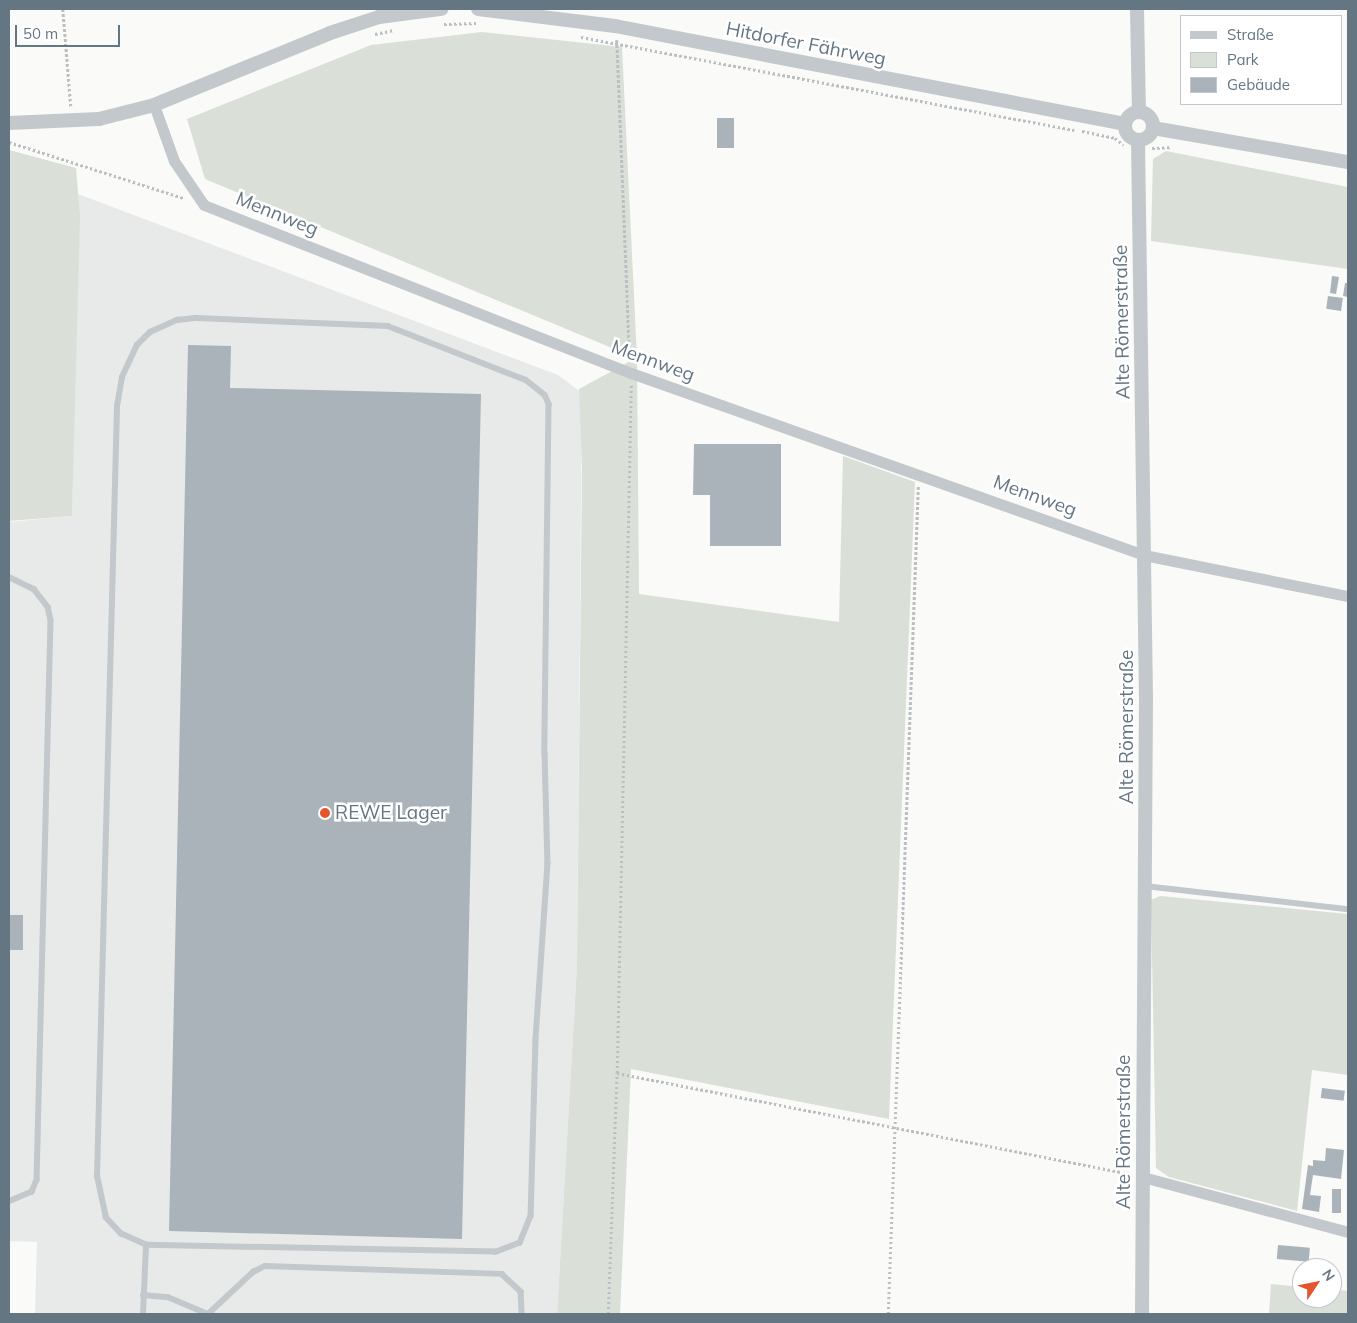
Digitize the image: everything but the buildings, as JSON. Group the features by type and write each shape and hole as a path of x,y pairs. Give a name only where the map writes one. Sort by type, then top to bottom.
{"street":[{"path":"9,122 72,122 154,105 330,32 378,17 441,9"},
{"name":"Hitdorfer Fährweg","path":"478,9 616,26 1125,124"},
{"path":"1137,9 1139,112"},
{"path":"154,105 174,161 204,205"},
{"path":"1139,112 1150,116 1153,128 1148,137 1139,146 1128,136 1125,124 1130,114 1139,112"},
{"path":"1153,128 1348,162"},
{"name":"Alte Römerstraße","path":"1139,146 1144,555 1145,886 1142,1314"},
{"name":"Mennweg","path":"204,205 631,373 1144,555 1348,596"},
{"path":"1143,1177 1348,1232"}],"lane":[{"path":"217,318 388,326 526,380 545,395 549,404 545,752 548,863 536,1040 531,1216 520,1244 496,1252 146,1245 122,1234 106,1218 97,1176 117,406 122,377 128,357 144,338 177,320 217,318"},
{"path":"9,577 22,581 43,598 51,620 38,1180 32,1192 9,1202"},
{"path":"1145,886 1348,909"},
{"path":"143,1314 146,1245"},
{"path":"143,1295 168,1296 196,1312 208,1314 253,1272 265,1266 502,1274 521,1292 522,1314"}],"path":[{"path":"63,9 72,122"},
{"path":"436,24 483,24"},
{"path":"608,1314 617,1074 631,373 615,64 616,26"},
{"path":"371,35 400,29"},
{"path":"579,36 1083,131 1115,138 1139,146"},
{"path":"9,142 204,205"},
{"path":"888,1314 892,1125 918,475"},
{"path":"617,1074 892,1125 1143,1177"}],"shaded area":[{"path":"78,194 558,375 582,393 577,966 557,1314 35,1314 37,1242 9,1241 9,522 72,516"}],"green space":[{"path":"482,32 622,47 637,358 639,594 839,622 843,456 915,482 889,1119 631,1069 620,1314 557,1314 577,966 582,467 579,389 636,358 205,179 187,119 371,45"},
{"path":"9,150 76,168 80,217 72,516 9,521"},
{"path":"1166,151 1348,187 1348,269 1151,241 1153,159"},
{"path":"1160,896 1348,914 1348,1075 1312,1070 1297,1211 1169,1177 1156,1168 1151,900"},
{"path":"1271,1284 1292,1286 1292,1308 1342,1308 1342,1290 1348,1291 1348,1314 1269,1314"}],"place":[{"name":"REWE Lager","path":"325,813"}]}
